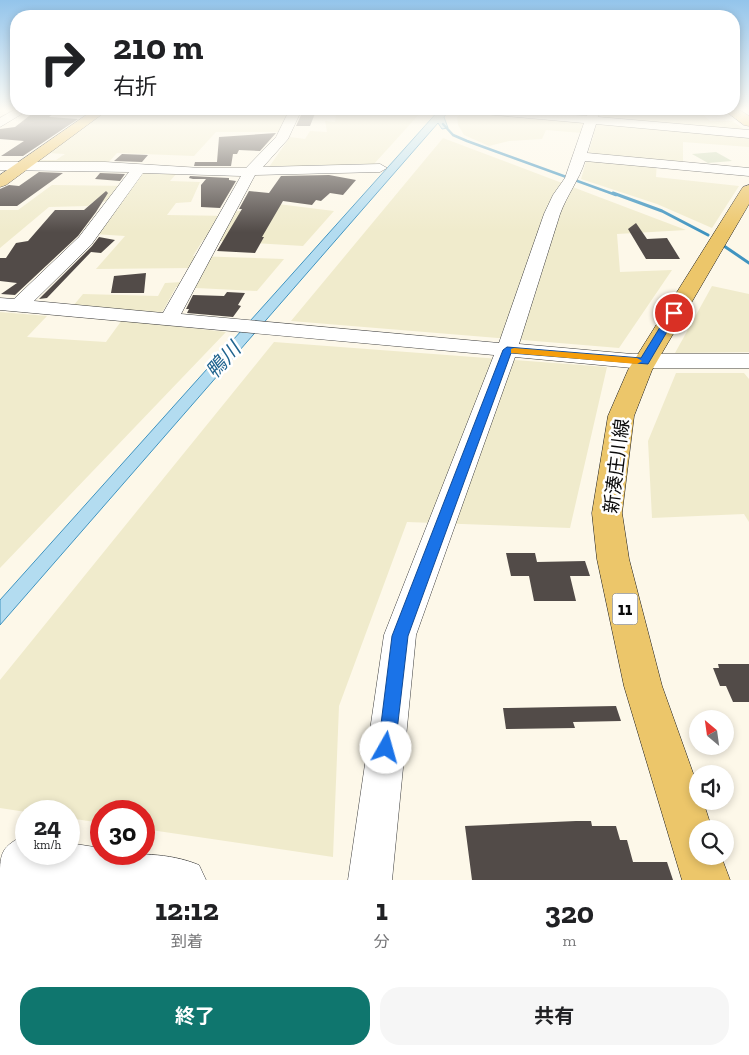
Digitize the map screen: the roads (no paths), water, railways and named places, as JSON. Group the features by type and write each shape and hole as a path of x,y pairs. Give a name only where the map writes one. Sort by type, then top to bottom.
{"main road":[{"path":"0,182 45,150"},
{"name":"新湊庄川線","path":"689,827 643,686 613,559 608,513 621,416 644,362 749,190"},
{"name":"新湊庄川線","path":"701,865 706,880"}],"street":[{"path":"169,319 250,172 271,150"},
{"path":"370,880 400,636 507,350 552,214 560,196 572,178 581,150"},
{"path":"579,156 749,172"},
{"path":"0,166 139,168 201,172 380,168"},
{"path":"9,305 84,241 113,206 139,168"},
{"path":"9,305 644,362 749,361"},
{"path":"10,880 21,858 184,880"}],"water":[{"name":"鴨川","path":"403,150 414,150 0,625 0,600"}],"waterway":[{"path":"492,150 616,195"},
{"path":"613,193 662,211 708,235"},
{"path":"724,246 749,263"}]}
